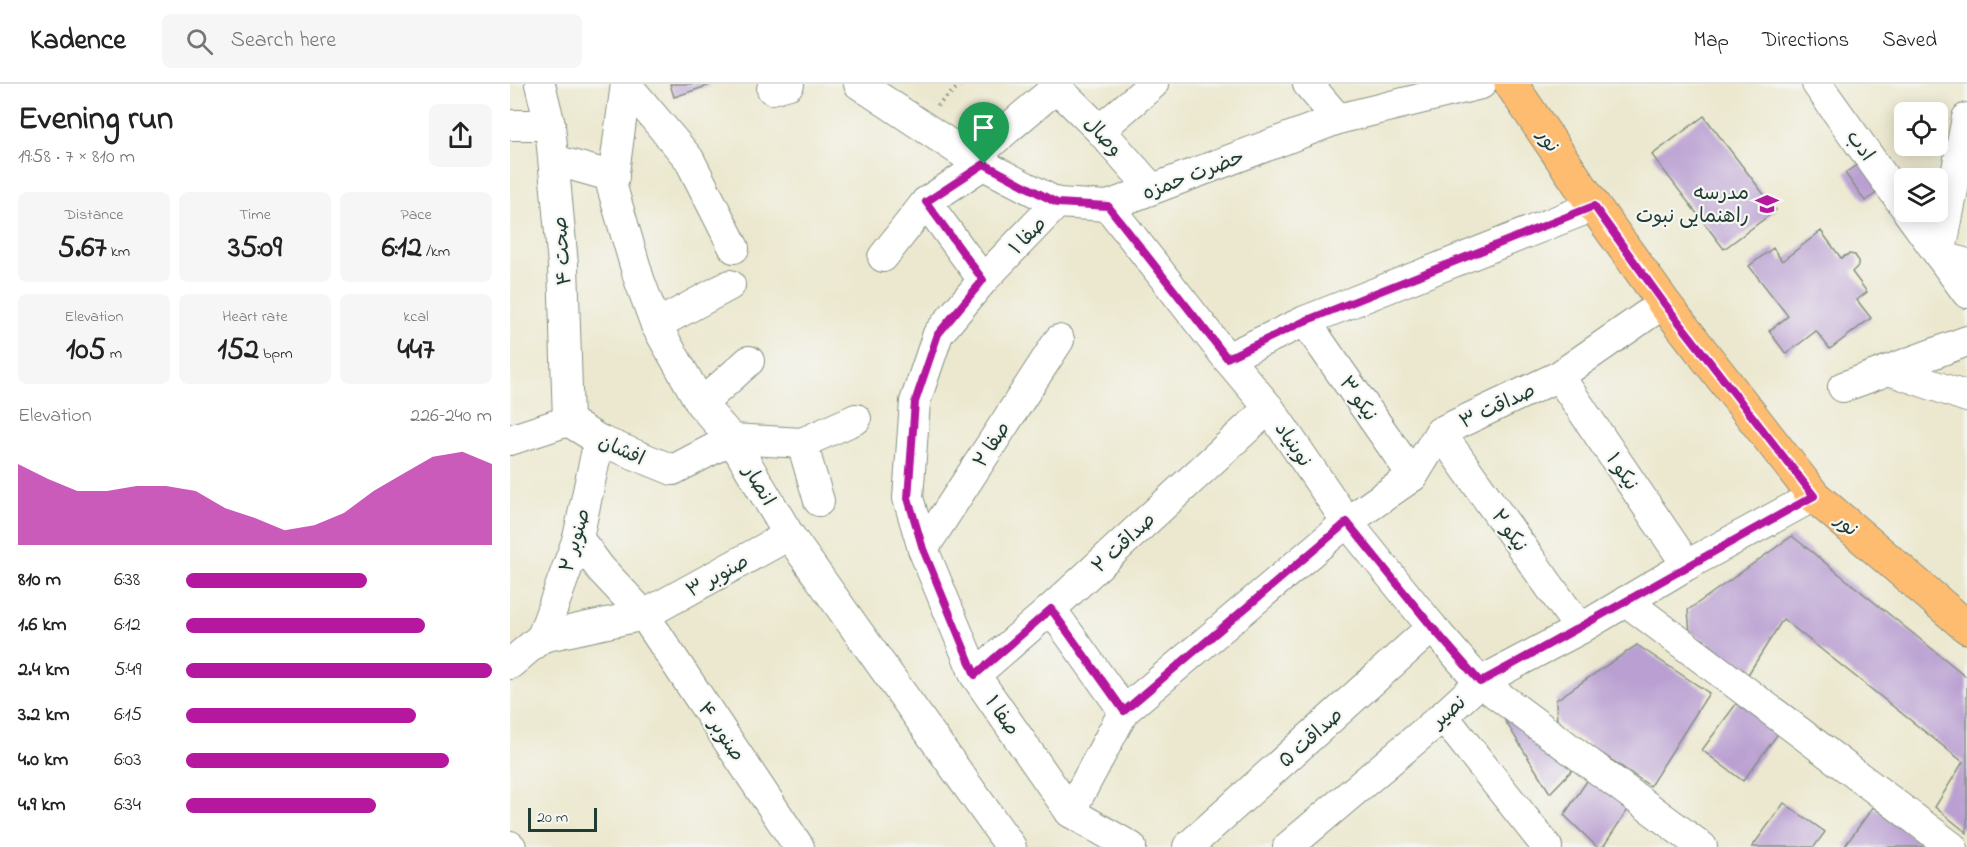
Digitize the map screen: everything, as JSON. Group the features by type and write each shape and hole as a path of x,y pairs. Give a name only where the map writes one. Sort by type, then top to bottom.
{"main road":[{"name":"نور","path":"1511,84 1594,206 1664,303 1814,496 1967,627"}],"street":[{"name":"صحت ۴","path":"540,84 550,125 564,265 568,421"},
{"path":"626,84 689,159 734,248"},
{"name":"انصار","path":"626,84 612,187 639,279 656,325 701,404 732,438 789,535 1011,847"},
{"name":"حضرت حمزه","path":"859,84 978,161 1057,203 1108,206 1338,119 1481,84"},
{"path":"1100,130 1153,84"},
{"path":"1308,84 1338,119"},
{"name":"ادب","path":"1816,84 1894,192"},
{"path":"883,257 926,202 978,161 1055,86"},
{"name":"وصال","path":"1055,86 1100,130 1152,189"},
{"path":"1954,260 1966,121"},
{"path":"510,125 550,125"},
{"path":"554,160 614,177"},
{"path":"926,202 983,280"},
{"name":"صفا ۱","path":"1057,203 983,280 938,334 915,402 908,498 923,549 975,675 1070,812 1131,847"},
{"name":"نوبنیاد","path":"1108,206 1269,408 1347,522 1480,682 1702,847"},
{"path":"1227,358 1305,321 1594,206"},
{"path":"1918,222 1954,260 1967,293"},
{"path":"656,325 730,285"},
{"name":"صداقت ۳","path":"1124,711 1347,522 1413,476 1440,432 1559,376 1664,303"},
{"name":"نیکو ۳","path":"1305,321 1413,476"},
{"name":"صفا ۲","path":"923,549 1059,340"},
{"path":"1843,387 1967,341"},
{"path":"701,404 749,361"},
{"path":"1889,370 1967,397"},
{"name":"نیکو ۱","path":"1559,376 1687,565"},
{"name":"صداقت ۲","path":"975,675 1051,609 1269,408"},
{"path":"732,438 802,443 856,419"},
{"path":"510,440 568,421"},
{"name":"افشان","path":"568,421 599,440 673,470 732,438"},
{"name":"نیکو ۲","path":"1440,432 1580,629"},
{"name":"صنوبر ۲","path":"542,637 578,538 599,440"},
{"path":"802,443 819,501"},
{"name":"نصیر","path":"1288,847 1480,682 1580,629 1687,565 1814,496"},
{"name":"صنوبر ۳","path":"542,637 644,615 789,535"},
{"name":"صنوبر ۴","path":"578,538 600,568 644,615 799,847"},
{"path":"1626,601 1952,847"},
{"path":"1051,609 1124,711 1070,812"},
{"name":"صداقت ۵","path":"1188,847 1432,627"},
{"path":"510,664 542,637"},
{"path":"1443,716 1547,847"}],"building":[{"path":"670,84 713,84 674,97"},
{"path":"1704,116 1776,210 1724,249 1652,155"},
{"path":"1861,162 1881,190 1865,201 1845,173"},
{"path":"1821,231 1841,258 1849,254 1855,255 1858,260 1858,266 1852,272 1867,292 1857,300 1871,318 1830,349 1816,331 1786,354 1769,331 1788,316 1749,266 1773,248 1782,261"},
{"path":"1792,536 1967,677 1967,833 1935,807 1963,762 1783,619 1747,676 1704,640 1690,633 1688,610"},
{"path":"1637,645 1709,693 1650,786 1557,723 1556,700"},
{"path":"1739,700 1780,731 1743,781 1702,750"},
{"path":"1516,718 1575,767 1550,793 1504,719"},
{"path":"1591,775 1631,805 1603,847 1597,847 1564,815"},
{"path":"1784,803 1825,832 1814,847 1752,847"},
{"path":"1873,807 1927,847 1844,847"}],"place":[{"name":"مدرسه راهنمایی نبوت","path":"1767,204"}],"route":[{"path":"984,164 1057,203 1108,206 1227,358 1305,321 1594,206 1664,303 1814,496 1687,565 1580,629 1480,682 1347,522 1124,711 1051,609 975,675 923,549 908,498 915,402 938,334 983,280 926,202 984,164"}]}
